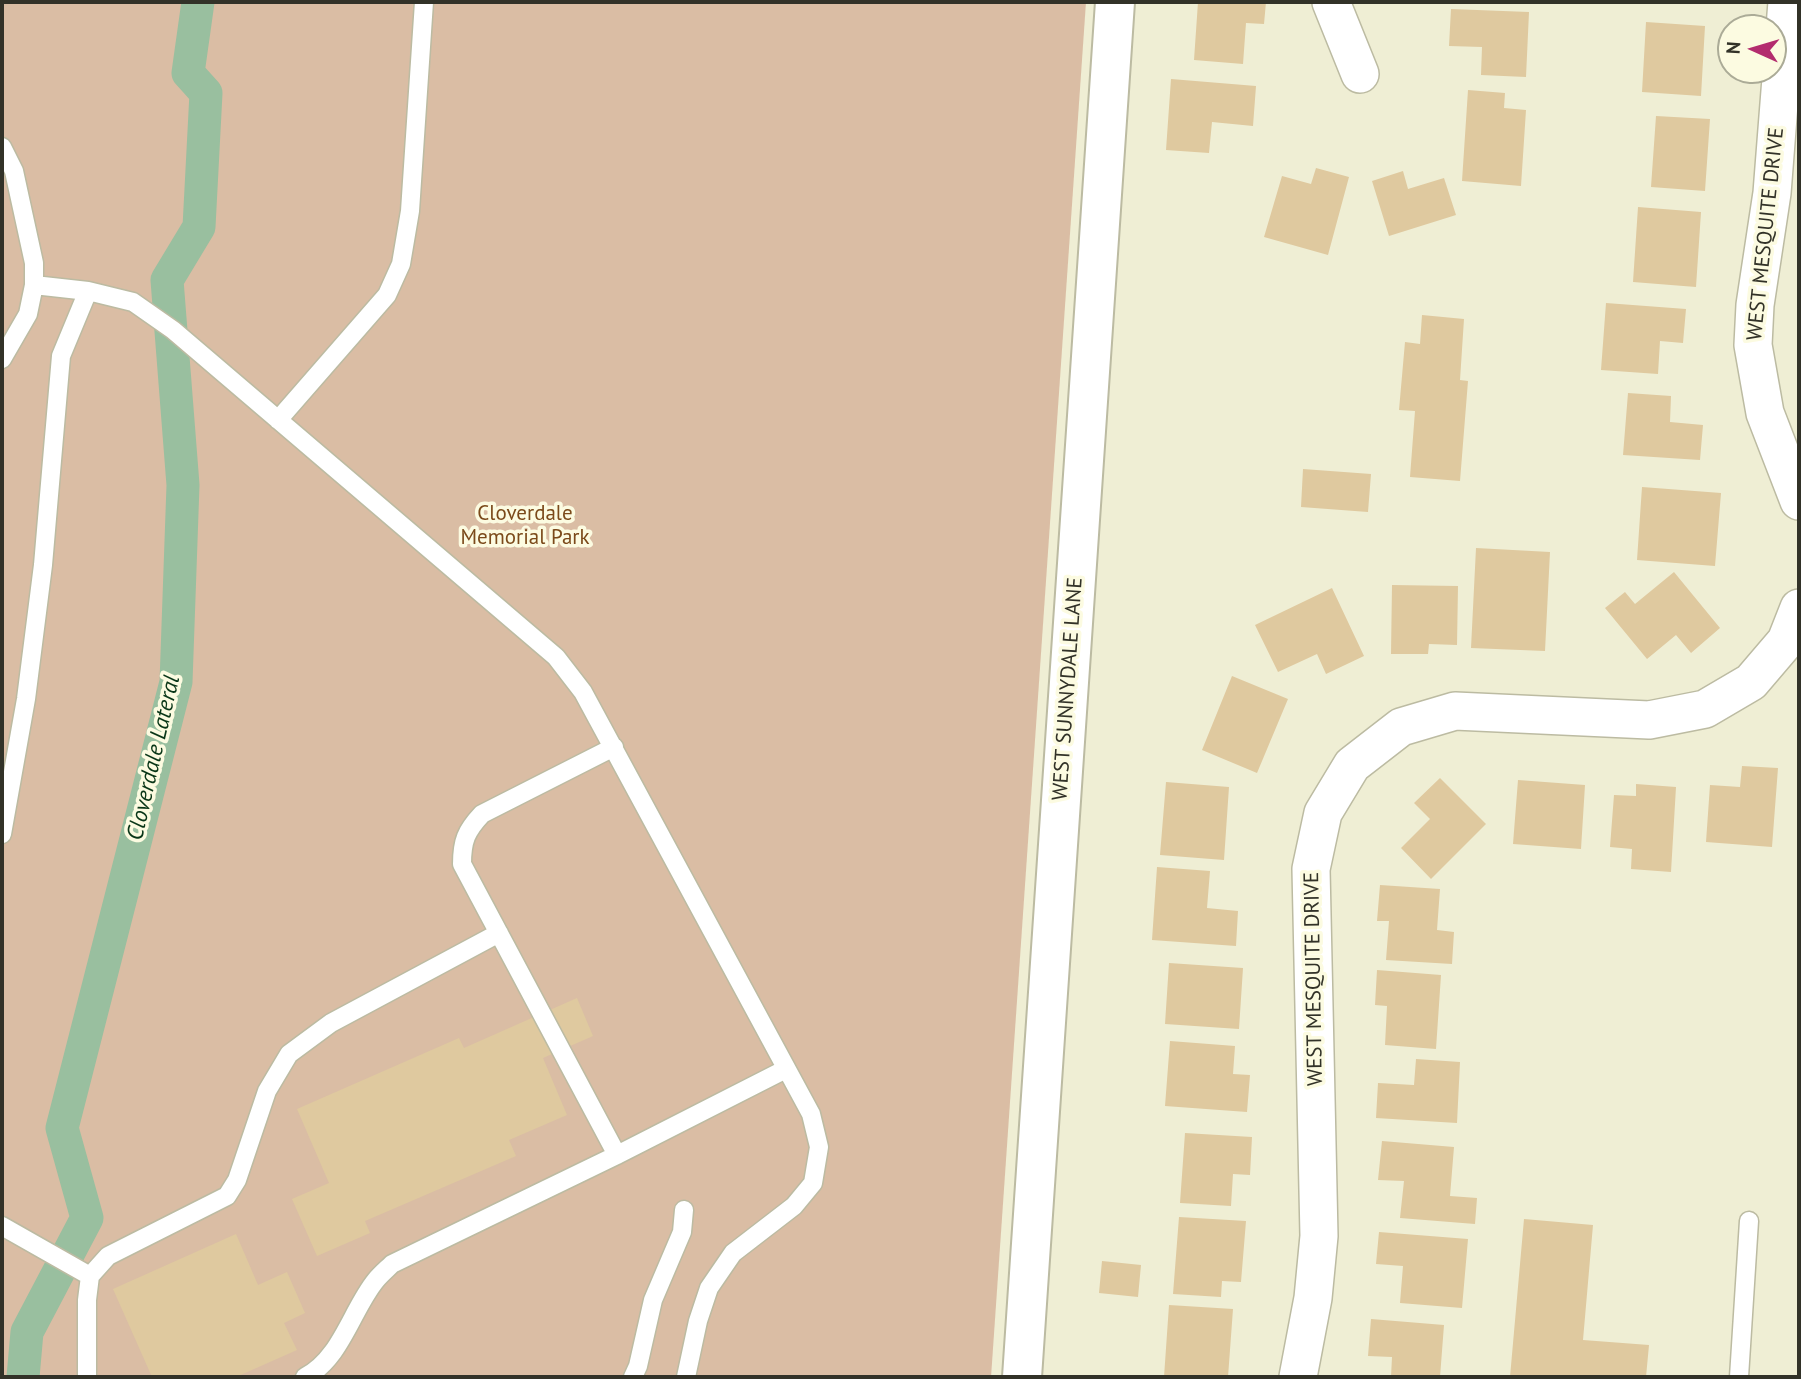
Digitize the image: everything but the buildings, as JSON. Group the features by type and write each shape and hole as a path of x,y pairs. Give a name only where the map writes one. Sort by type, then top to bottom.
{"street":[{"name":"WEST SUNNYDALE LANE","path":"1022,1377 1115,2"},
{"path":"1331,2 1360,74"},
{"name":"WEST MESQUITE DRIVE","path":"1787,2 1772,193 1755,305 1753,345 1765,413 1799,501"},
{"name":"WEST MESQUITE DRIVE","path":"1298,1377 1313,1298 1319,1236 1311,869 1322,813 1352,765 1401,727 1455,711 1649,720 1705,709 1751,682 1786,641 1799,608"}],"lane":[{"path":"278,421 387,295 401,264 410,211 424,2"},
{"path":"2,147 14,171 34,263 34,285 28,314 2,359"},
{"path":"34,285 88,291 133,302 173,330 556,657 583,692 811,1114 819,1147 813,1183 794,1206 733,1253 709,1288 698,1321 686,1377"},
{"path":"2,834 26,699 43,565 61,356 88,291"},
{"path":"614,747 482,814 470,827 462,846 461,864 617,1155"},
{"path":"87,1377 87,1300 90,1276 108,1256 227,1196 237,1180 267,1091 289,1054 331,1023 499,933"},
{"path":"305,1377 313,1374 324,1363 375,1280 392,1264 617,1155 786,1069"},
{"path":"633,1377 653,1300 682,1232 684,1210"},
{"path":"1739,1377 1749,1221"},
{"path":"2,1226 90,1276"}],"green space":[{"name":"Cloverdale Memorial Park","path":"2,2 1086,2 991,1377 2,1377"}],"waterway":[{"name":"Cloverdale Lateral","path":"23,1377 27,1332 87,1218 62,1128 176,682 183,485 167,280 199,227 206,93 188,73 198,2"}]}
